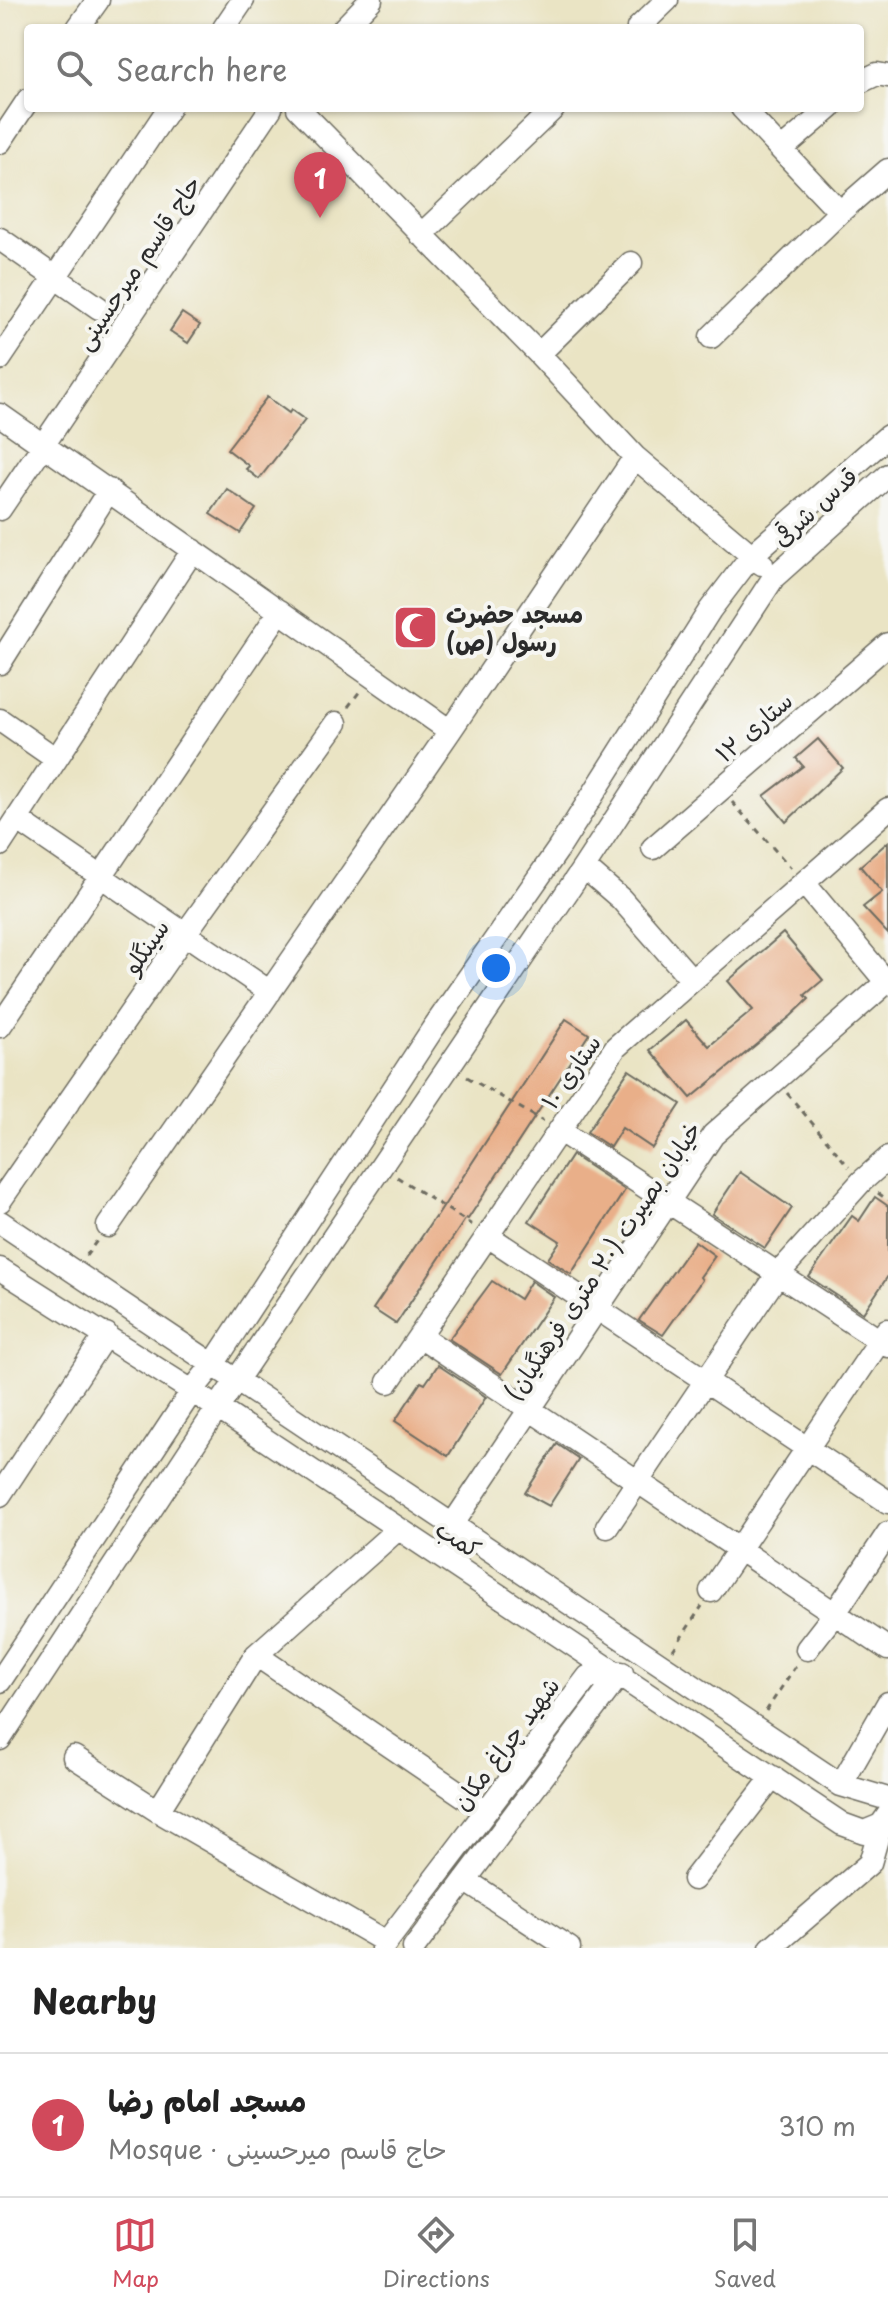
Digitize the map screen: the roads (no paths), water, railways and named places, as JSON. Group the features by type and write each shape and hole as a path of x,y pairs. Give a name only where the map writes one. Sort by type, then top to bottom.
{"street":[{"path":"81,24 98,0"},
{"path":"227,24 242,0"},
{"path":"348,24 371,0"},
{"path":"650,24 667,0"},
{"path":"864,80 877,74 888,76"},
{"path":"0,142 24,106"},
{"path":"0,359 166,112"},
{"name":"حاج قاسم میرحسینی","path":"0,509 268,112"},
{"path":"302,112 539,354 635,457 774,577"},
{"path":"421,235 550,112"},
{"path":"746,112 840,212"},
{"path":"782,149 825,112"},
{"path":"711,337 888,170"},
{"path":"0,239 99,308"},
{"path":"539,354 631,263"},
{"path":"0,415 450,731"},
{"path":"0,1681 192,1391 212,1366 432,1030 559,848 710,610 752,555 888,436"},
{"path":"108,1226 635,457"},
{"name":"قدس شرقی","path":"0,1739 217,1409 584,867 774,577 888,475"},
{"path":"0,663 109,490"},
{"path":"0,845 193,550"},
{"path":"0,1026 280,611"},
{"name":"ستاری ۱۲","path":"653,848 886,649"},
{"path":"0,720 56,759"},
{"name":"سینگلو","path":"0,1201 336,723"},
{"name":"ستاری ۱۰","path":"388,1382 616,1047 888,809"},
{"path":"17,819 270,992"},
{"path":"584,867 621,899 692,980"},
{"path":"804,883 888,983"},
{"name":"خیابان بصیرت (۲۰ متری فرهنگیان)","path":"453,1524 713,1135 888,983"},
{"path":"560,1131 778,1274 885,1339 807,1447 711,1591"},
{"path":"607,1527 778,1274 861,1182 888,1158"},
{"name":"کمب","path":"0,1222 841,1785 888,1799"},
{"path":"488,1236 888,1502"},
{"name":"کمب","path":"0,1269 106,1334 842,1824 864,1832 884,1820"},
{"path":"0,1495 106,1334"},
{"path":"420,1336 888,1649"},
{"path":"158,1811 256,1655 398,1529"},
{"path":"807,1649 888,1533"},
{"path":"256,1655 486,1811"},
{"path":"620,1674 658,1663"},
{"name":"شهید چراغ مکان","path":"384,1945 588,1677 620,1674"},
{"name":"شهید چراغ مکان","path":"419,1944 620,1674"},
{"path":"841,1785 888,1703"},
{"path":"74,1757 158,1811 384,1945"},
{"path":"515,1773 534,1789"},
{"path":"694,1879 773,1777"},
{"path":"771,1948 870,1863 884,1820"},
{"path":"465,1880 569,1948"}],"place":[{"name":"مسجد امام رضا","path":"320,218"},
{"name":"مسجد حضرت رسول (ص)","path":"415,627"}]}
